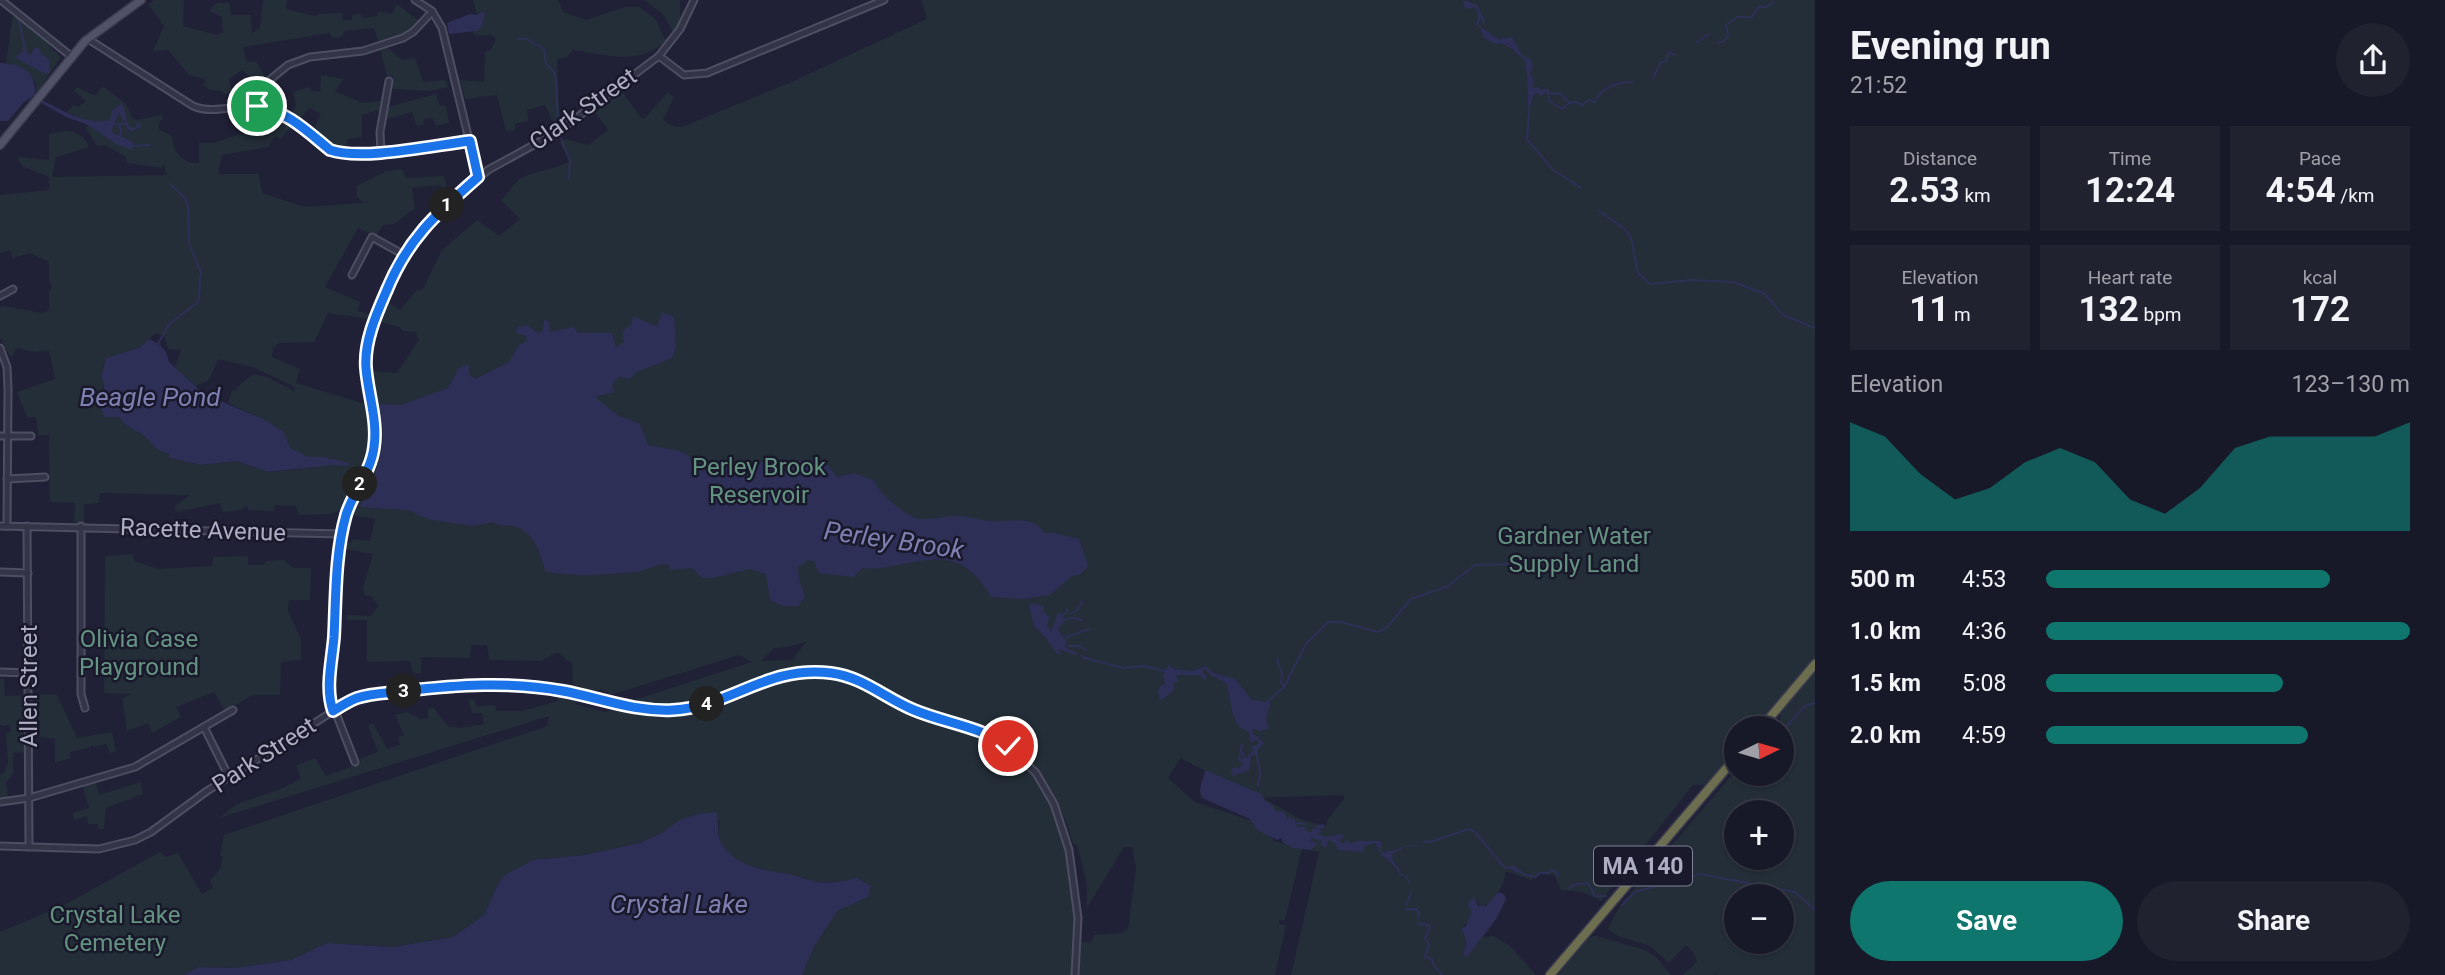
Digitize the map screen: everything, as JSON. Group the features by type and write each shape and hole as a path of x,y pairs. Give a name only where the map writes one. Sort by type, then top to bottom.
{"highway":[{"path":"1771,716 1815,664"},
{"name":"MA 140","path":"1550,975 1724,772"}],"main road":[{"path":"0,145 88,39 141,0"}],"street":[{"path":"1,0 72,57"},
{"path":"415,0 432,12 442,28 478,177"},
{"name":"Clark Street","path":"355,762 333,711 330,682 342,534 348,510 374,449 374,424 366,367 368,344 387,289 404,255 428,222 478,177 498,163 559,131 659,55 680,29 694,0"},
{"path":"659,55 684,75 707,73 884,0"},
{"path":"238,106 277,72 293,62 310,57 363,51 403,38 413,32 432,12"},
{"path":"88,39 196,108 213,110 238,106 261,107 300,125 335,152 381,152 470,141"},
{"path":"381,152 382,113 389,81"},
{"path":"352,275 372,237 404,255"},
{"path":"0,296 13,289"},
{"path":"0,348 7,367 8,389 7,479 3,526"},
{"path":"0,389 8,389"},
{"path":"0,436 30,436"},
{"path":"7,479 45,477"},
{"name":"Racette Avenue","path":"3,526 342,534"},
{"name":"Allen Street","path":"27,526 29,847"},
{"path":"81,526 81,681 85,708"},
{"path":"0,572 27,573"},
{"path":"0,672 28,673"},
{"name":"Park Street","path":"0,846 92,850 116,846 151,832 229,777 333,711 365,696 479,684 556,690 636,709 678,710 708,703 773,677 818,672 857,680 912,709 985,733 1015,752 1046,787 1066,834 1078,912 1076,975"},
{"path":"0,802 29,798 132,768 233,710"},
{"path":"204,727 229,777"}],"green space":[{"path":"155,0 184,0 183,26 217,35 223,32 222,17 210,11 215,4 230,3 231,15 251,15 252,33 260,28 263,0 287,0 286,8 289,10 315,16 342,13 343,20 352,20 352,15 361,14 363,18 377,16 379,11 392,14 397,4 419,21 400,35 379,43 374,28 344,31 342,37 331,38 330,33 243,47 247,62 256,61 265,76 257,83 242,70 229,79 232,93 223,94 203,85 206,80 189,75 168,50 153,51 164,26 148,4"},
{"path":"473,0 558,0 563,12 586,20 625,7 640,7 656,20 666,41 645,54 633,56 610,56 573,50 567,57 557,59 560,126 556,128 545,105 527,110 528,121 515,124 515,130 506,131 497,95 465,99 460,80 484,82 485,52 491,49 496,40 493,35 474,34 481,12 477,15"},
{"path":"644,0 680,0 680,24 673,32 662,13"},
{"path":"921,0 1815,0 1815,975 1682,975 1697,962 1686,945 1669,963 1650,946 1618,936 1607,929 1622,903 1724,784 1794,786 1794,716 1780,716 1778,707 1772,716 1724,716 1724,778 1719,784 1693,785 1601,901 1582,892 1561,890 1554,875 1541,874 1531,880 1508,872 1505,872 1501,888 1490,902 1481,907 1476,900 1470,920 1461,929 1466,942 1463,954 1466,958 1482,937 1494,936 1510,946 1536,975 1291,975 1319,852 1302,849 1285,920 1279,920 1279,924 1286,925 1275,975 802,975 815,945 857,878 820,882 752,867 733,858 726,851 719,840 719,820 681,820 640,843 584,855 533,860 498,884 484,915 453,937 392,947 327,943 291,960 235,968 199,967 184,975 0,975 0,932 64,905 160,852 166,857 178,853 202,894 213,888 210,880 220,869 224,835 547,726 549,716 219,818 237,804 301,779 296,765 315,758 326,776 361,763 360,759 378,752 368,726 373,723 387,749 400,745 398,737 404,735 395,715 407,712 421,719 428,718 428,708 434,708 448,726 460,728 484,724 482,713 472,713 468,700 474,699 477,706 495,705 496,711 522,711 558,701 557,691 584,699 575,704 605,712 617,709 679,713 697,710 778,679 783,673 753,681 704,702 641,706 636,704 637,699 752,662 739,655 611,695 601,689 589,692 573,686 572,664 557,652 541,661 489,660 487,645 471,645 470,658 421,657 421,673 413,673 410,661 367,662 367,620 347,620 347,615 371,616 378,606 372,597 365,595 363,588 373,554 346,549 346,544 353,539 370,541 375,519 351,515 353,508 345,508 331,514 299,515 296,506 275,505 274,511 248,510 247,506 241,510 223,512 220,503 177,512 174,507 190,495 100,493 99,503 84,504 84,522 74,522 75,503 50,502 49,435 38,435 36,417 27,417 17,392 55,379 49,350 35,352 17,348 11,358 0,338 0,308 3,306 42,313 49,310 49,291 52,287 49,280 49,262 30,253 13,258 10,250 0,253 0,195 49,190 49,177 22,166 17,157 49,160 49,134 61,131 78,134 89,147 56,157 52,177 167,175 164,165 162,168 127,163 126,157 105,145 97,146 86,128 90,122 66,112 74,105 78,107 86,101 74,91 77,87 95,96 103,86 126,104 132,118 137,120 162,115 159,129 172,136 174,146 183,159 193,163 199,163 199,143 214,143 264,126 270,115 293,124 281,139 275,136 268,147 222,155 218,174 259,174 262,193 305,207 364,203 357,197 357,186 386,171 402,169 406,178 444,176 449,195 444,197 441,185 412,188 415,208 394,224 383,225 376,236 358,228 325,287 360,302 358,311 373,315 371,319 328,313 314,342 279,343 273,348 272,357 300,369 296,383 375,407 371,371 397,373 419,340 415,332 403,331 399,327 379,321 387,302 400,310 416,291 423,289 442,250 477,220 499,236 520,219 501,200 520,179 569,161 560,143 565,139 588,145 608,130 595,112 622,91 641,118 645,118 668,92 674,97 663,120 675,127 682,127 789,83 927,19","holes":["156,333 164,336 168,349 181,350 175,368 196,386 209,380 218,359 255,368 295,387 294,391 267,377 254,374 235,391 232,390 228,403 261,418 303,469 268,472 237,461 201,465 169,458 169,454 126,425 119,417 104,417 99,402 104,397 102,370 106,358 139,348","806,642 792,660 761,661 774,648","1004,750 1025,758 1053,792 1073,844 1077,845 1087,884 1087,908 1124,847 1132,847 1136,868 1128,928 1121,933 1094,935 1091,942 1075,942 1073,885 1061,824 1041,785","1182,756 1182,759 1258,798 1343,795 1344,799 1328,819 1326,826 1302,820 1263,798 1260,810 1310,835 1321,834 1305,840 1301,849 1275,841 1252,821 1195,802 1168,778"]},
{"path":"15,15 50,43 49,46 61,57 35,95 36,83 14,65 6,63 12,19"},
{"path":"388,48 402,60 415,58 423,82 445,80 448,87 430,91 393,89 393,76 387,76 380,50"},
{"path":"321,75 344,79 335,91 362,103 381,101 379,110 362,115 362,137 348,139 347,149 334,147 315,127 321,114 309,108 299,120 292,114 296,105 293,92 309,87 312,91 320,92"},
{"path":"436,94 440,106 446,106 449,123 436,126 433,118 424,119 423,125 417,126 412,112 385,120 387,107"},
{"name":"Olivia Case Playground","path":"133,554 134,561 158,569 212,566 213,557 248,556 248,565 265,565 266,561 284,560 293,568 311,568 310,600 289,600 288,611 301,639 301,660 281,662 280,695 253,695 225,711 214,692 176,707 181,717 152,733 148,723 127,731 122,699 131,694 104,693 105,556"},
{"path":"0,679 4,679 5,696 25,695 27,752 13,753 13,774 6,782 8,797 0,799 0,774 8,763 6,734 11,731 9,725 2,726 0,723"},
{"path":"34,694 57,695 77,738 112,732 116,751 110,753 106,744 94,747 91,744 91,747 70,752 70,758 55,763 55,739 34,736"},
{"path":"141,782 143,794 106,808 104,829 98,830 98,824 88,824 87,816 74,820 73,813 89,808 83,787 96,783 99,795"},
{"path":"1596,936 1645,950 1656,957 1671,975 1558,975 1588,937"}],"water":[{"path":"1463,0 1477,5 1485,21 1483,25 1481,17 1478,25 1498,39 1512,37 1522,55 1531,60 1533,67 1530,73 1534,80 1532,88 1548,88 1550,99 1555,105 1549,102 1546,92 1542,96 1537,93 1533,96 1529,112 1524,59 1511,45 1495,44 1484,38 1476,24 1476,7 1465,9"},
{"path":"485,13 482,27 477,31 449,34 447,23"},
{"path":"24,46 30,56 35,48 39,48 41,54 49,59 50,73 44,73 14,57 22,53"},
{"path":"0,63 26,70 35,87 35,95 24,102 8,121 0,121"},
{"path":"41,100 92,121 110,120 112,111 122,103 129,127 134,128 139,122 141,126 133,131 128,130 119,112 111,132 133,142 132,150 116,144 88,125 66,117 40,102"},
{"name":"Perley Brook Reservoir","path":"662,312 674,317 676,348 672,358 637,372 630,379 619,377 612,384 614,392 595,397 617,415 640,424 648,445 690,456 692,469 725,463 823,460 838,477 854,473 875,481 886,498 914,518 957,516 989,521 1020,520 1033,523 1045,533 1079,539 1088,566 1081,574 1071,577 1050,595 1023,599 991,597 983,584 966,567 946,560 863,568 853,577 818,573 815,562 808,560 798,567 805,597 798,606 783,606 770,600 766,574 750,569 712,578 702,578 693,568 671,570 667,564 635,572 590,575 556,573 545,571 539,550 532,538 514,526 492,522 473,526 428,519 408,510 360,507 380,457 383,433 379,404 401,405 448,388 459,368 468,364 470,376 476,379 509,362 519,345 527,341 526,336 516,333 517,327 527,325 538,333 543,331 544,319 549,322 550,332 574,327 578,333 612,333 616,347 624,342 622,331 631,325 633,317 657,326"},
{"name":"Beagle Pond","path":"149,339 160,345 169,362 204,394 261,418 283,431 290,448 308,457 323,457 349,463 349,466 332,465 268,472 237,461 201,465 169,458 169,454 156,448 119,417 104,417 99,402 104,393 102,375 106,358 139,348"},
{"path":"1031,603 1044,606 1044,613 1050,617 1047,625 1051,632 1058,613 1063,614 1064,621 1058,630 1067,642 1064,647 1078,653 1075,655 1059,649 1061,654 1056,653 1034,626 1029,606"},
{"path":"1168,665 1174,669 1193,671 1206,666 1213,673 1235,679 1252,700 1271,703 1266,718 1269,728 1261,731 1252,729 1264,743 1258,749 1257,758 1254,754 1251,757 1249,770 1233,776 1231,774 1231,769 1239,769 1243,763 1238,760 1241,743 1240,758 1244,759 1253,751 1252,747 1260,743 1256,740 1250,743 1249,732 1242,729 1234,718 1226,683 1205,669 1202,671 1207,677 1205,680 1199,675 1176,675 1178,682 1173,682 1174,689 1160,700 1158,692 1160,686 1165,684 1163,676"},
{"path":"1205,770 1261,794 1277,812 1283,811 1287,820 1289,817 1295,819 1297,827 1305,827 1306,831 1312,832 1315,826 1323,832 1318,833 1325,837 1343,834 1343,838 1338,840 1343,843 1348,840 1349,844 1358,841 1381,841 1382,848 1379,849 1384,853 1418,843 1416,846 1405,847 1392,854 1391,859 1411,885 1380,852 1376,843 1364,846 1364,852 1338,850 1335,843 1328,840 1326,848 1321,845 1321,841 1312,838 1310,841 1318,843 1311,850 1293,848 1282,842 1282,838 1277,840 1257,830 1250,819 1202,798"},
{"name":"Crystal Lake","path":"716,812 721,843 728,852 744,863 815,882 857,878 871,886 868,897 837,911 815,945 802,975 184,975 199,967 235,968 291,960 327,943 392,947 453,937 484,915 505,875 533,860 584,855 640,843 662,833 680,820"},
{"path":"1412,887 1405,908 1417,908 1420,912 1418,921 1421,924 1418,923 1417,911 1404,910"},
{"path":"1498,892 1504,894 1506,899 1497,918 1466,958 1463,953 1466,941 1461,929 1466,926 1472,911 1468,905 1471,899 1475,898 1478,906 1486,906"}],"waterway":[{"path":"1718,43 1728,36 1726,25 1737,17 1752,17 1759,7 1766,7 1774,2"},
{"path":"18,18 25,48"},
{"path":"1696,43 1709,34"},
{"path":"519,39 527,39 544,49 546,64 554,72 556,80 558,126"},
{"path":"1503,43 1513,48"},
{"path":"1653,78 1661,62 1666,61 1669,52 1675,55"},
{"path":"1554,104 1562,109 1569,103 1583,105 1588,100 1595,102 1601,93 1610,87 1632,82"},
{"path":"1548,93 1560,94 1569,102"},
{"path":"1529,111 1527,139 1553,170 1581,188"},
{"path":"113,124 125,124"},
{"path":"118,124 121,129 120,137"},
{"path":"560,136 570,161 569,179"},
{"path":"132,146 150,145"},
{"name":"Perley Brook","path":"157,346 169,324 198,302 201,273 189,243 188,205 184,197 170,184"},
{"path":"1599,211 1625,229 1631,238 1638,273 1650,284 1691,280 1734,282 1765,294 1783,315 1815,328"},
{"path":"1284,687 1306,644 1328,622 1341,622 1378,632 1387,627 1411,599 1448,586 1475,565 1557,563"},
{"path":"1070,614 1077,610 1083,601"},
{"path":"1062,615 1067,609"},
{"path":"1063,620 1082,620"},
{"path":"1066,637 1089,629"},
{"path":"1068,646 1079,646 1086,650"},
{"name":"Perley Brook","path":"1088,659 1124,668 1144,666 1168,672"},
{"path":"1266,703 1284,687 1277,659"},
{"path":"1794,718 1805,706 1815,703"},
{"path":"1241,749 1245,760"},
{"path":"1257,756 1260,773 1258,786"},
{"path":"1296,823 1306,824"},
{"path":"1317,827 1323,825"},
{"path":"1317,828 1324,827"},
{"path":"1424,842 1469,829 1475,832 1505,868 1515,867 1523,874 1535,877 1551,870 1556,872 1558,877"},
{"path":"1511,867 1521,872"},
{"path":"1622,905 1635,892 1700,874 1795,892 1815,910"},
{"path":"1569,888 1588,883 1595,896 1606,896"},
{"name":"Perley Brook","path":"1419,924 1430,927 1425,938 1429,945 1425,957 1432,959 1442,975"}],"route":[{"path":"257,106 292,120 330,150 338,152 375,152 470,141 478,177 428,222 409,247 387,289 368,344 366,367 374,424 374,445 369,465 347,512 341,537 330,682 333,711 365,696 479,684 556,690 636,709 678,710 708,703 773,677 818,672 857,680 902,705 980,731 1008,746"}],"park label":[{"name":"Gardner Water Supply Land","path":"1574,550"},
{"name":"Crystal Lake Cemetery","path":"115,929"}]}
